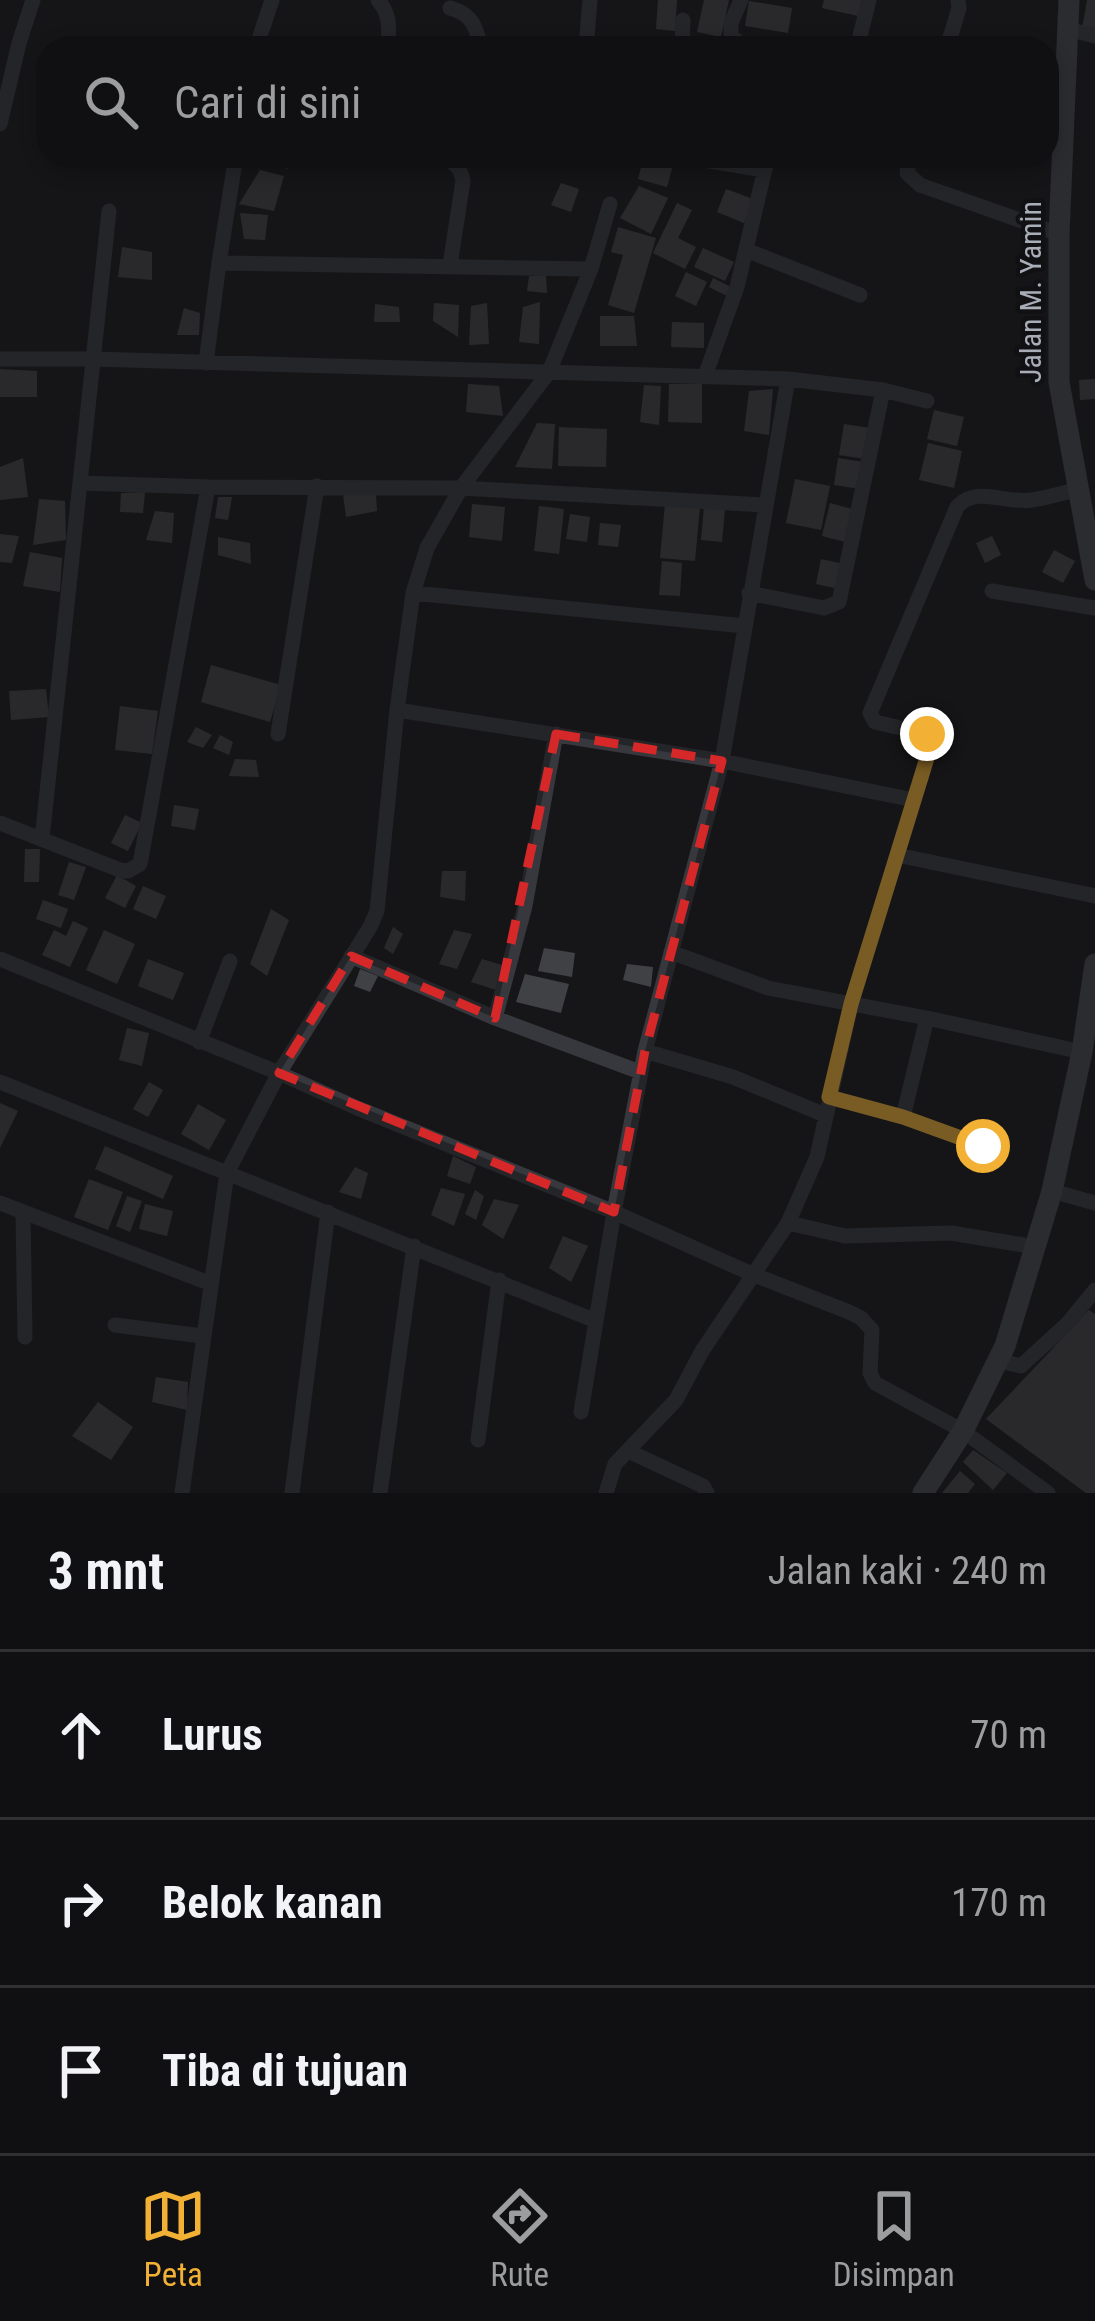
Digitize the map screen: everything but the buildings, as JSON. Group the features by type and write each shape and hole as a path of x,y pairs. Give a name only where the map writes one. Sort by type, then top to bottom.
{"street":[{"path":"0,124 3,97 33,0"},
{"path":"260,36 272,0"},
{"path":"378,0 387,10 388,36"},
{"path":"587,36 590,0"},
{"path":"731,36 741,0"},
{"path":"859,36 869,0"},
{"path":"951,36 958,0"},
{"name":"Jalan M. Yamin","path":"1069,0 1059,382 1095,580"},
{"path":"450,8 471,18 477,36"},
{"path":"682,36 683,20"},
{"path":"1067,29 1095,35"},
{"path":"206,363 234,168"},
{"path":"450,265 463,181 458,168"},
{"path":"705,376 737,287 765,168"},
{"path":"908,168 907,173 920,185 1060,234"},
{"path":"182,1493 226,1173 279,1073 377,910 413,593 427,548 461,488 549,372 591,268 610,204"},
{"path":"42,838 109,211"},
{"path":"746,250 860,295"},
{"path":"219,262 591,268"},
{"path":"0,359 705,376 883,390 927,401"},
{"path":"581,1412 640,1072 722,761 788,380"},
{"path":"749,593 824,608 839,602 883,390"},
{"path":"80,483 461,488 766,505"},
{"path":"278,734 317,486"},
{"path":"0,823 120,870 140,864 208,487"},
{"path":"606,1493 615,1463 676,1400 702,1351 788,1223 817,1157 851,1004 931,739 921,732 875,722 870,713 957,507 964,498 976,495 1021,501 1078,489"},
{"path":"992,591 1095,608"},
{"path":"413,593 745,626"},
{"path":"397,710 722,761 914,800"},
{"path":"495,1018 525,906 556,734"},
{"path":"897,855 1095,896"},
{"path":"671,952 768,988 1082,1052"},
{"path":"351,956 495,1018 640,1072"},
{"path":"0,959 861,1318 872,1330 870,1373 875,1383 963,1431 1048,1493"},
{"path":"200,1042 230,961"},
{"path":"923,1493 1000,1360 1052,1191 1082,1052 1095,964"},
{"path":"903,1117 927,1018"},
{"path":"645,1051 733,1077 825,1115"},
{"path":"0,1082 596,1321"},
{"path":"829,1097 983,1146"},
{"path":"1052,1191 1095,1203"},
{"path":"0,1203 209,1283"},
{"path":"23,1212 25,1337"},
{"path":"292,1493 328,1212"},
{"path":"788,1223 845,1236 951,1233 1036,1247"},
{"path":"380,1493 414,1246"},
{"path":"478,1440 499,1280"},
{"path":"1000,1360 1022,1366 1095,1290"},
{"path":"115,1325 202,1336"},
{"path":"628,1451 703,1486 707,1493"}],"highlighted area":[{"path":"556,734 722,761 645,1051 614,1212 279,1073 351,956 495,1018"}],"route":[{"path":"927,734 931,745 851,1004 829,1097 983,1146"}]}
